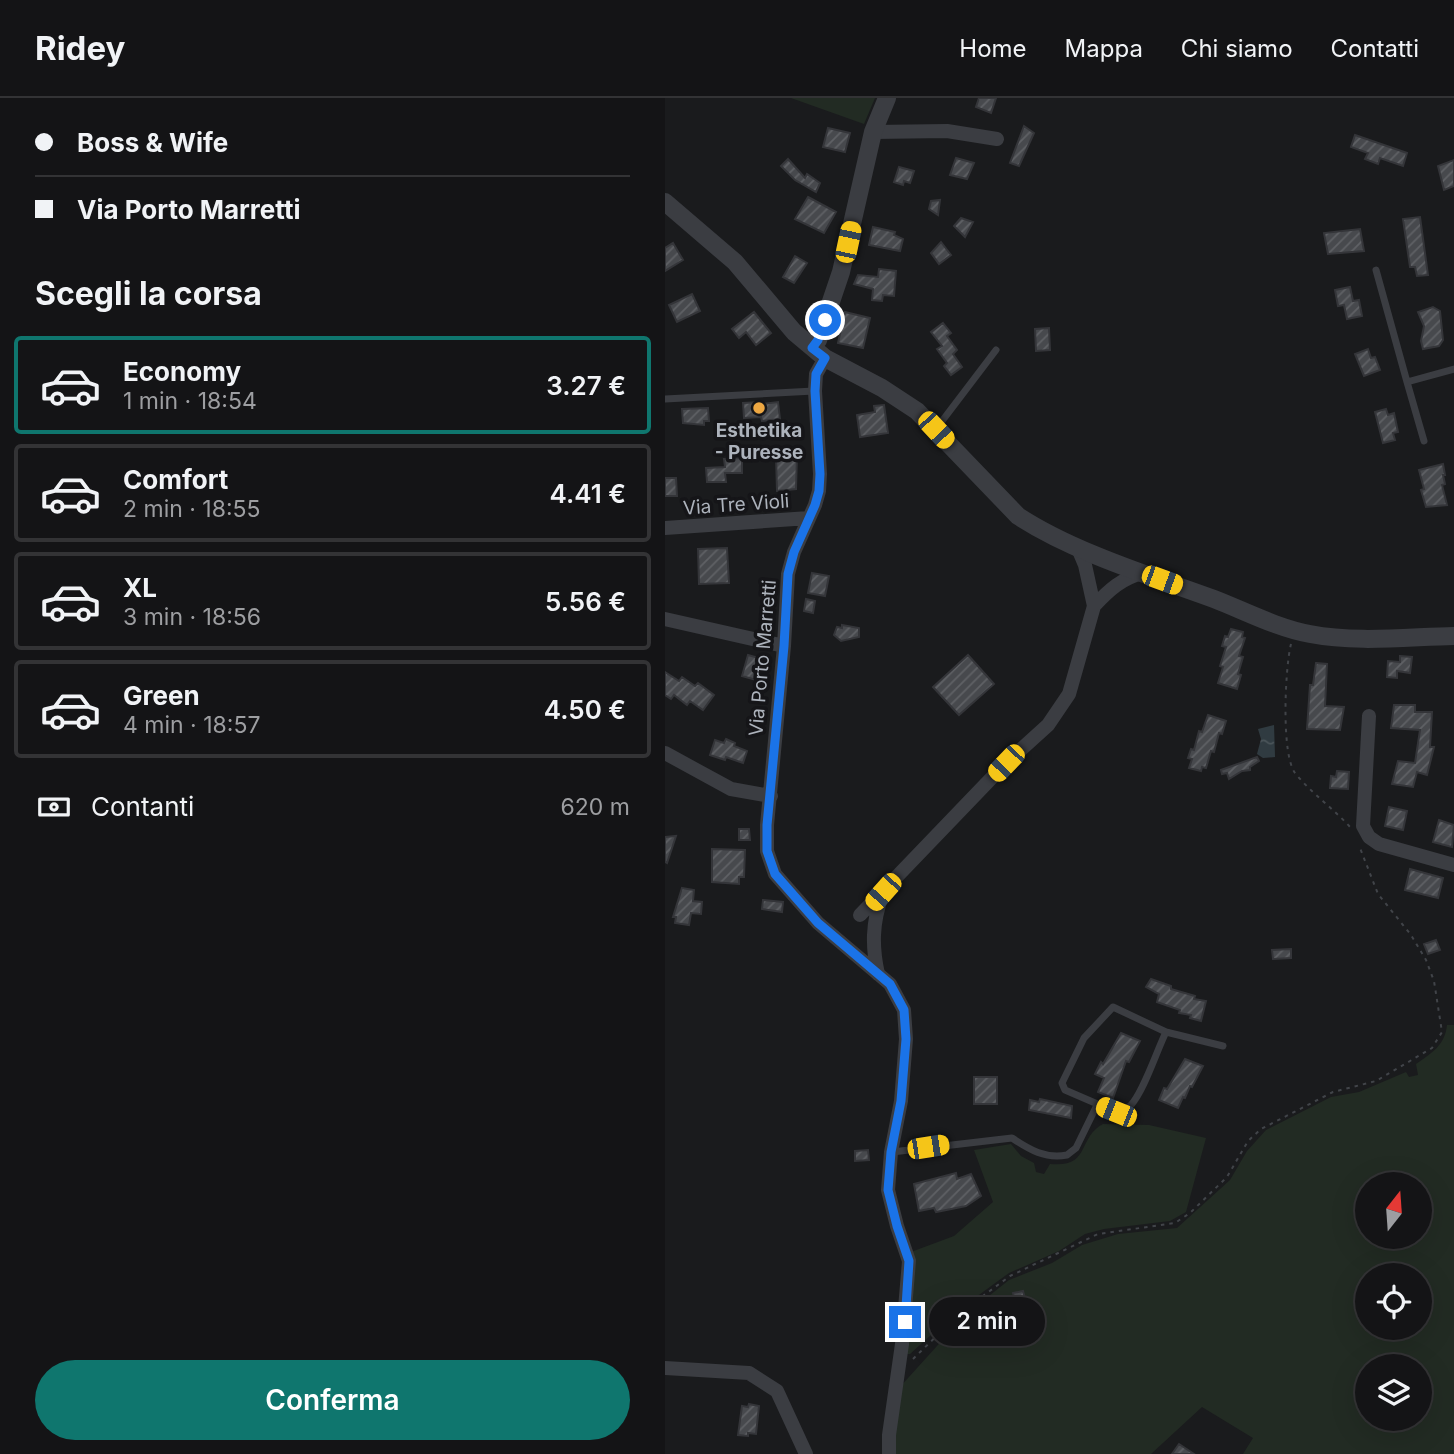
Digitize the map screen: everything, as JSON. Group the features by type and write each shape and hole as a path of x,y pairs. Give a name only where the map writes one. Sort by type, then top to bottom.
{"street":[{"path":"818,353 818,340 841,272 873,132 887,98"},
{"path":"873,132 947,131 997,139"},
{"path":"665,202 735,262 794,332 818,353 902,400 936,430 1018,516 1054,537 1309,634 1353,638 1454,636"},
{"name":"Via Porto Marretti","path":"818,353 815,391 820,474 815,505 794,552 788,574 767,851 775,874 818,923 890,984 904,1010 906,1039 901,1101 891,1152 888,1190 909,1261 905,1322 889,1454"},
{"name":"Via Tre Violi","path":"665,528 809,518"},
{"path":"860,915 1059,711 1069,694 1094,606 1085,565 1077,546"},
{"path":"1094,606 1128,576 1145,573"},
{"path":"665,619 784,646"},
{"path":"1369,716 1363,826 1369,837 1379,844 1454,864"},
{"path":"665,753 731,789 771,796"},
{"path":"878,974 873,928 883,892"},
{"path":"665,1368 749,1373 777,1391 806,1454"}],"lane":[{"path":"1376,270 1424,441"},
{"path":"936,430 996,350"},
{"path":"1407,382 1454,369"},
{"path":"665,399 815,391"},
{"path":"1165,1032 1131,1105 1116,1112 1065,1090 1062,1083 1084,1038 1114,1007 1165,1032 1223,1046"},
{"path":"891,1152 1012,1138 1044,1156 1067,1155 1076,1148 1097,1105"}],"path":[{"path":"1295,630 1287,658 1285,699 1291,767 1354,833"},
{"path":"911,1361 960,1312 1002,1280 1098,1234 1175,1223 1190,1213 1227,1177 1248,1141 1261,1129 1333,1093 1376,1082 1432,1048 1442,1032 1434,981 1418,946 1378,894 1359,842"}],"shaded area":[{"path":"791,98 875,98 864,124"},
{"path":"1447,1025 1454,1025 1454,1454 1243,1454 1253,1438 1202,1407 1151,1454 894,1454 899,1388 965,1315 1009,1280 1052,1263 1082,1245 1118,1234 1177,1228 1230,1180 1247,1151 1266,1130 1331,1097 1359,1092 1406,1072 1409,1077 1418,1075 1416,1064 1437,1048 1444,1038"},
{"path":"1103,1124 1149,1125 1206,1138 1186,1212 1170,1221 1085,1234 1059,1251 1009,1273 961,1308 910,1354 906,1354 911,1252 954,1236 993,1202 974,1150 1011,1144 1021,1156 1034,1163 1036,1172 1044,1174 1050,1164 1063,1164 1078,1157 1095,1130"}],"water":[{"path":"1274,725 1275,757 1263,758 1257,754 1261,739 1258,729"}],"building":[{"path":"979,98 996,98 991,113 976,107"},
{"path":"1024,126 1034,133 1019,166 1010,163"},
{"path":"828,128 850,133 845,152 823,147"},
{"path":"1355,135 1407,153 1403,166 1380,158 1378,164 1365,159 1368,153 1351,147"},
{"path":"956,158 974,163 967,179 950,175"},
{"path":"788,159 805,178 807,174 820,183 816,192 795,180 781,166"},
{"path":"1454,160 1454,186 1444,190 1438,166"},
{"path":"899,167 914,171 910,183 904,181 903,185 894,182"},
{"path":"808,197 836,212 824,233 795,219"},
{"path":"940,200 938,215 929,209 931,201"},
{"path":"1420,217 1428,275 1417,276 1415,267 1410,267 1403,219"},
{"path":"961,218 973,222 965,237 954,226"},
{"path":"873,227 895,232 894,235 903,239 900,251 869,245"},
{"path":"1360,229 1364,251 1328,254 1324,233"},
{"path":"941,242 951,255 939,264 931,253"},
{"path":"673,243 683,260 665,271 665,248"},
{"path":"795,256 807,263 794,283 783,277"},
{"path":"879,269 896,271 894,296 883,295 882,301 872,300 873,289 854,284 858,275 878,277"},
{"path":"1350,287 1353,301 1359,300 1362,316 1347,319 1344,305 1338,306 1335,290"},
{"path":"692,294 700,311 677,322 669,305"},
{"path":"1433,307 1440,311 1443,340 1439,346 1423,349 1421,341 1424,326 1418,312"},
{"path":"754,312 771,333 756,345 746,332 739,338 732,329"},
{"path":"845,312 870,318 863,348 838,343"},
{"path":"943,323 951,333 947,336 957,350 953,354 962,367 951,375 944,366 947,363 937,349 942,346 931,332"},
{"path":"1049,328 1050,350 1036,351 1035,329"},
{"path":"1368,349 1371,358 1375,357 1380,370 1364,376 1355,354"},
{"path":"778,402 780,419 762,421 761,417 744,418 743,403"},
{"path":"884,405 888,433 860,437 857,415 875,412 874,406"},
{"path":"708,408 709,421 704,421 704,425 683,423 682,409"},
{"path":"1386,409 1388,415 1394,413 1398,432 1393,433 1395,440 1383,443 1375,412"},
{"path":"797,455 796,489 777,491 776,456"},
{"path":"742,458 742,473 725,473 726,482 707,482 706,468 725,467 724,459"},
{"path":"1443,464 1445,484 1442,485 1447,505 1426,507 1419,470"},
{"path":"665,478 676,478 677,496 665,496"},
{"path":"727,548 729,583 699,584 698,549"},
{"path":"812,573 829,576 825,596 808,593"},
{"path":"806,599 815,601 813,613 804,611"},
{"path":"842,625 859,628 859,637 841,641 834,635 837,627 842,628"},
{"path":"1231,629 1243,632 1242,637 1245,638 1239,656 1243,657 1237,689 1218,683 1226,647 1222,646"},
{"path":"748,655 766,660 760,681 742,676"},
{"path":"968,655 994,684 959,715 933,687"},
{"path":"1400,656 1412,657 1410,673 1397,671 1397,678 1387,677 1388,661 1400,662"},
{"path":"1316,663 1327,664 1325,706 1344,707 1340,730 1307,729 1310,685 1313,685"},
{"path":"665,672 679,681 682,677 695,686 698,683 714,695 703,710 690,701 687,705 674,695 671,699 665,695"},
{"path":"1394,705 1415,705 1415,712 1432,712 1430,747 1434,747 1427,775 1417,772 1413,787 1392,784 1398,761 1415,763 1420,730 1391,728"},
{"path":"1208,715 1226,721 1206,768 1202,767 1201,771 1189,768 1192,759 1188,758"},
{"path":"726,739 735,743 734,746 747,751 743,763 710,755 715,740 724,743"},
{"path":"1257,757 1259,761 1250,767 1250,770 1242,771 1229,779 1227,773 1222,774 1221,770"},
{"path":"1337,771 1349,772 1348,789 1330,788 1331,776 1336,777"},
{"path":"1389,807 1407,811 1403,830 1385,826"},
{"path":"1439,820 1454,825 1452,847 1433,842"},
{"path":"739,829 749,829 750,840 739,840"},
{"path":"676,836 667,863 665,837"},
{"path":"712,849 745,850 744,877 739,877 739,884 712,882"},
{"path":"1410,869 1443,878 1438,898 1405,890"},
{"path":"682,888 694,890 693,901 702,902 701,914 691,913 689,925 675,923 676,917 673,917"},
{"path":"763,900 783,902 782,912 762,909"},
{"path":"1436,940 1440,950 1428,954 1424,944"},
{"path":"1291,949 1291,958 1273,959 1272,950"},
{"path":"1151,979 1171,986 1171,989 1195,996 1194,999 1206,1001 1201,1021 1157,1002 1159,994 1146,987"},
{"path":"1121,1033 1140,1041 1129,1062 1126,1061 1113,1098 1098,1092 1104,1078 1095,1074"},
{"path":"1185,1059 1203,1066 1178,1108 1159,1100 1164,1088 1167,1089"},
{"path":"974,1077 997,1077 997,1104 974,1104"},
{"path":"1040,1099 1072,1106 1071,1118 1029,1110 1030,1100 1039,1102"},
{"path":"868,1150 869,1160 855,1161 855,1151"},
{"path":"956,1173 957,1179 971,1174 981,1196 966,1206 936,1212 934,1208 919,1211 914,1184"},
{"path":"1023,1291 1026,1302 1016,1305 1013,1293"},
{"path":"749,1404 759,1406 756,1434 738,1435 742,1406 748,1407"},
{"path":"1179,1444 1194,1454 1172,1454"}],"place":[{"name":"Esthetika - Puresse","path":"759,408"}],"route":[{"path":"825,320 812,348 825,358 816,374 815,391 819,491 788,574 767,851 775,874 791,895 818,923 890,984 904,1010 906,1039 901,1101 891,1152 888,1190 909,1261 905,1322"}]}
